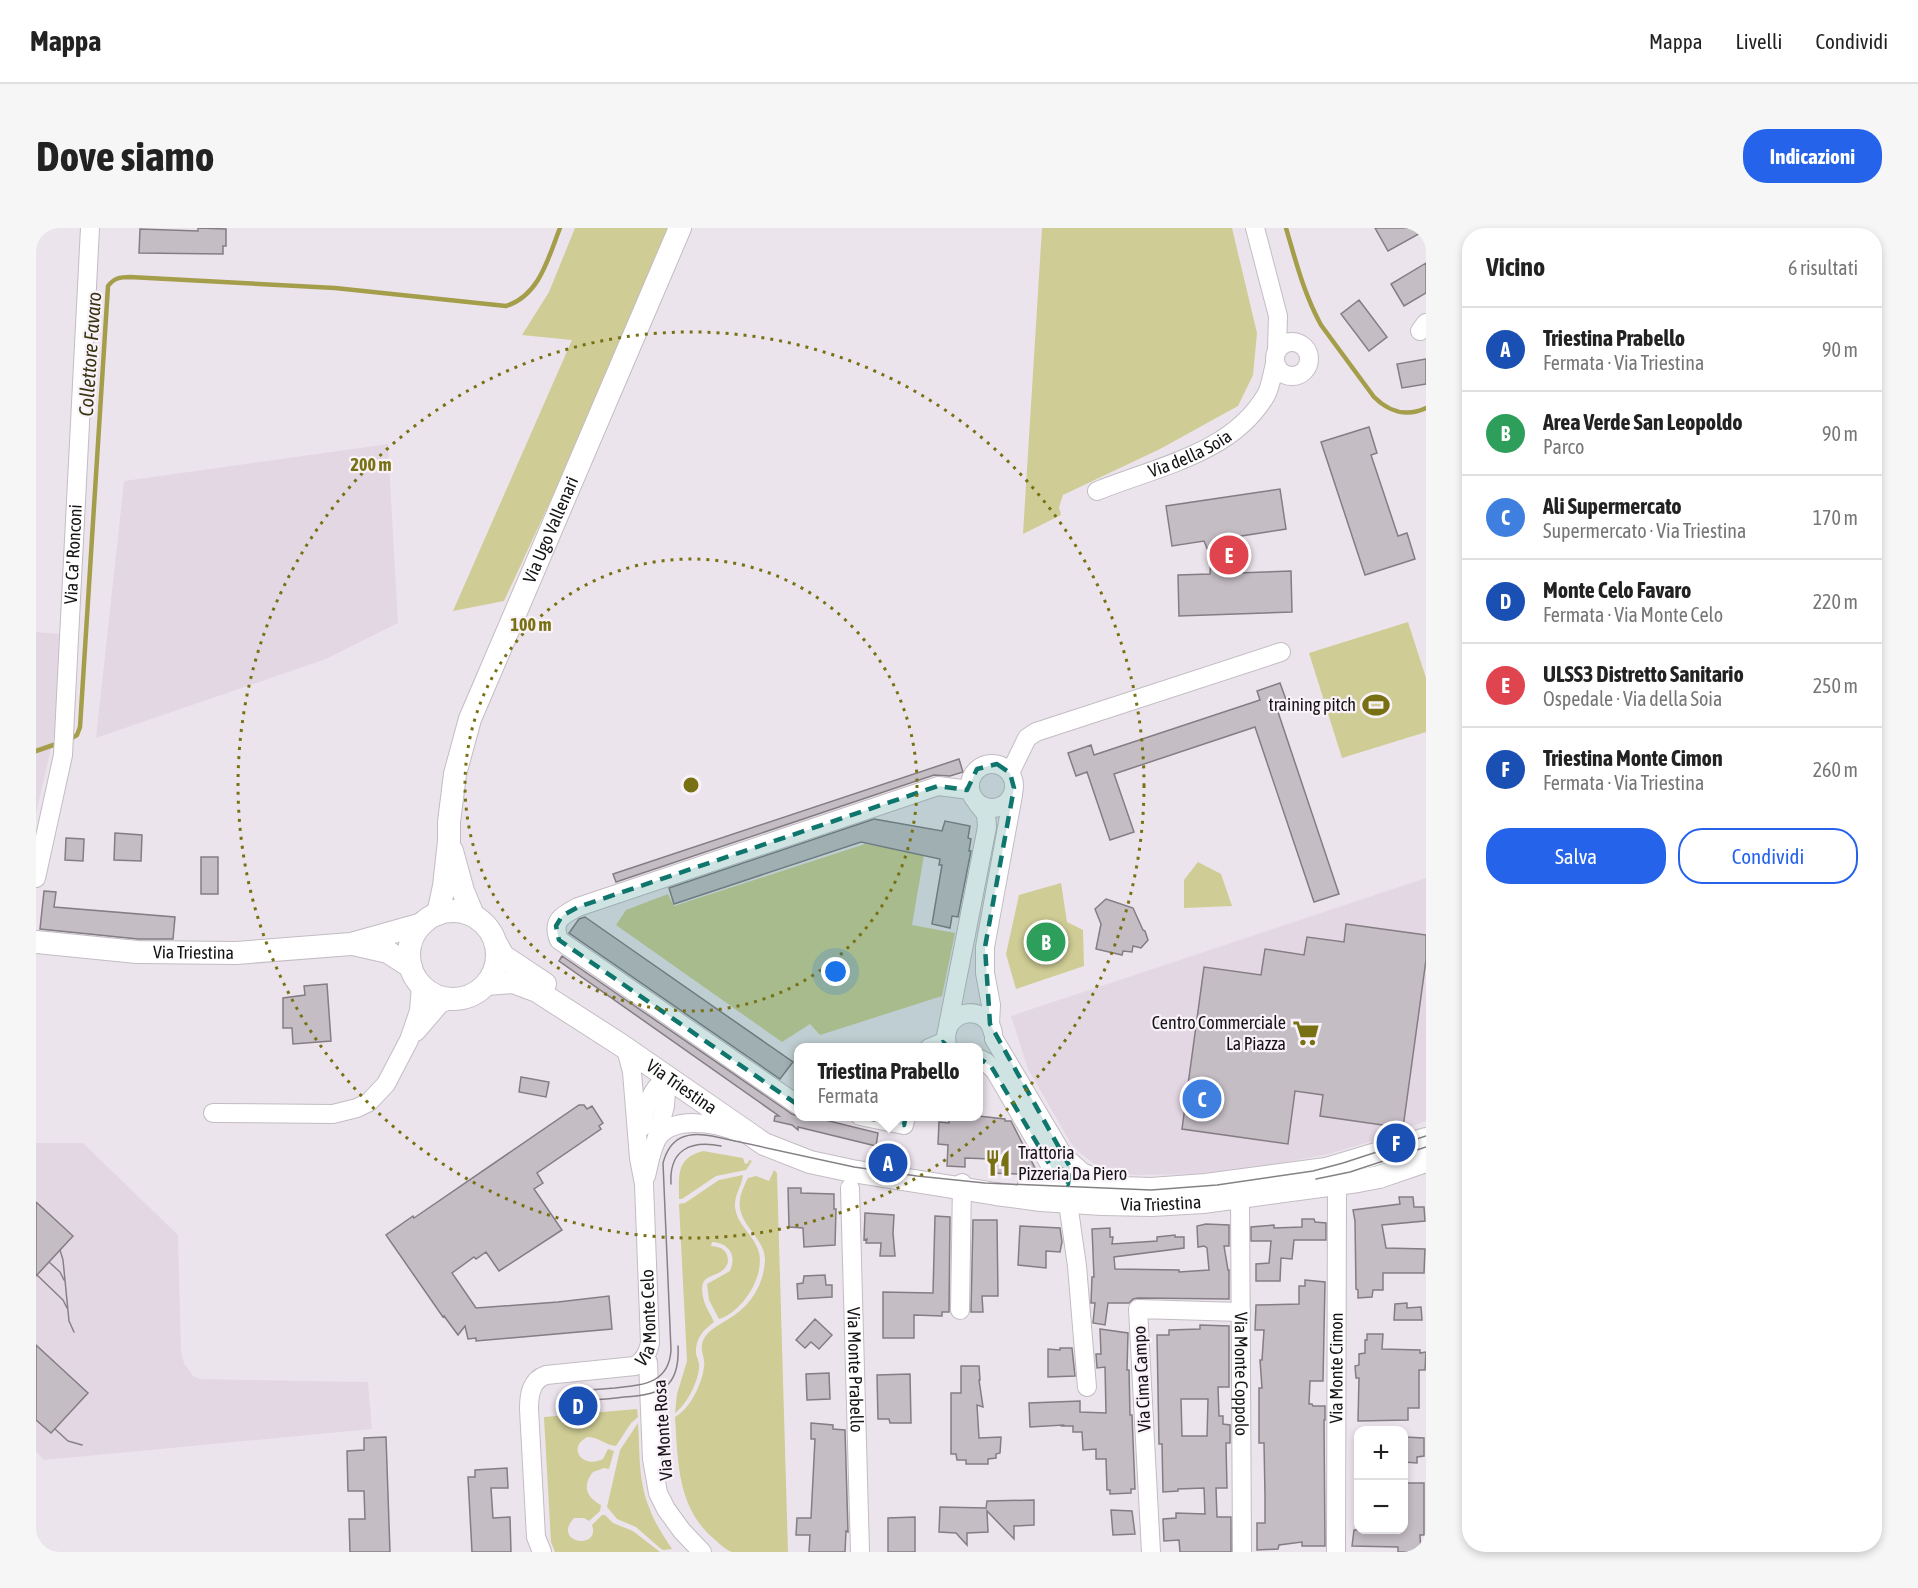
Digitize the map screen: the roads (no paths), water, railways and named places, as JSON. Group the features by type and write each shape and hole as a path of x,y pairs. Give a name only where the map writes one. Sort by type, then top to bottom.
{"street":[{"name":"Via Ca' Ronconi","path":"36,878 63,755 90,228"},
{"name":"Via Ugo Vallenari","path":"430,919 444,886 449,841 448,822 455,774 470,719 681,228"},
{"name":"Via della Soia","path":"1255,228 1278,315 1276,357 1268,392"},
{"name":"Via della Soia","path":"1097,491 1214,445 1238,429 1268,392 1290,377 1303,373 1310,361 1306,348 1278,315"},
{"path":"1290,377 1278,370 1276,357 1281,345 1287,342 1301,344"},
{"path":"1010,772 1027,738 1035,732 1281,652"},
{"path":"943,1040 987,826 986,814 973,796 969,783 972,775 982,766 997,764 1010,772 1014,788 985,947 985,973 991,1005 992,1047 983,1056"},
{"path":"794,1102 559,940 556,926 561,916 578,907 938,786 973,796 984,807 993,809 1002,807 1013,795"},
{"name":"Via Ugo Vallenari","path":"449,841 463,891 473,915"},
{"path":"213,1113 333,1113 357,1108 377,1096 386,1084 409,1040 419,1011 416,976 409,955 415,933 430,919 449,911 473,915 492,933 497,945 498,959 487,984 477,993 465,998 452,999 435,995 416,976"},
{"name":"Via Triestina","path":"36,942 116,951 209,954 351,944 430,919"},
{"name":"Via Triestina","path":"351,944 388,952 416,976"},
{"name":"Via Triestina","path":"497,945 503,956 602,1022 620,1045 764,1144 810,1162 961,1186 996,1194 1060,1187 1160,1205 1203,1202 1370,1179 1426,1161"},
{"path":"487,984 513,982 537,991 620,1045"},
{"path":"409,1040 440,1005 452,999"},
{"path":"943,1040 954,1019 968,1013 983,1017 1071,1172 1070,1180 1060,1187"},
{"name":"Via Monte Celo","path":"620,1045 632,1072 647,1148"},
{"path":"983,1061 995,1071 1060,1187 1077,1266 1087,1387"},
{"name":"Via Monte Celo","path":"537,1547 529,1408 533,1384 546,1375 630,1367 638,1364 647,1353 651,1333 644,1184 647,1148 642,1122 650,1096 667,1077"},
{"path":"884,1121 904,1125 905,1121"},
{"path":"647,1148 666,1131 697,1122 722,1126 764,1144"},
{"name":"Via Triestina","path":"961,1186 1151,1189 1206,1185 1326,1169 1426,1139"},
{"path":"1063,1155 1082,1173 1118,1188"},
{"name":"Via Monte Cimon","path":"1336,1552 1337,1184"},
{"path":"960,1310 961,1186"},
{"name":"Via Monte Prabello","path":"850,1188 860,1552"},
{"name":"Via Monte Coppolo","path":"1240,1197 1242,1552"},
{"name":"Via Cima Campo","path":"1150,1552 1138,1309 1241,1312"},
{"name":"Via Monte Rosa","path":"647,1353 658,1354 665,1473 672,1517 682,1532 702,1552"}],"waterway":[{"name":"Collettore Favaro","path":"70,739 77,735 80,727 110,283 118,278 130,277 335,288 506,306 518,301 535,284 547,263 560,228"},
{"path":"1286,228 1305,290 1321,325 1374,397 1398,412 1412,412 1426,408"},
{"name":"Collettore Favaro","path":"36,751 59,743"}],"tram line":[{"path":"577,1391 644,1384 660,1376 669,1361 671,1350 663,1163 670,1147 687,1135 712,1136 854,1167 917,1176 985,1183 1151,1190 1217,1185 1313,1171 1426,1136"},
{"path":"671,1184 674,1163 684,1150 700,1145 721,1146"},
{"path":"1316,1179 1350,1172 1426,1147"},
{"path":"60,1250 69,1321 74,1332"},
{"path":"49,1262 60,1272 64,1280"},
{"path":"37,1275 63,1300 67,1308"},
{"path":"578,1401 637,1396 658,1391 672,1380 678,1360 678,1346"},
{"path":"55,1429 68,1441 82,1445"}],"place":[{"name":"ULSS3 Distretto Sanitario","path":"1229,555"},
{"name":"training pitch","path":"1376,705"},
{"name":"Area Verde San Leopoldo","path":"1046,942"},
{"name":"Centro Commerciale La Piazza","path":"1306,1033"},
{"name":"Ali Supermercato","path":"1202,1099"},
{"name":"Triestina Monte Cimon","path":"1396,1143"},
{"name":"Triestina Prabello","path":"888,1163"},
{"name":"Trattoria Pizzeria Da Piero","path":"998,1163"},
{"name":"Monte Celo Favaro","path":"578,1406"}]}
